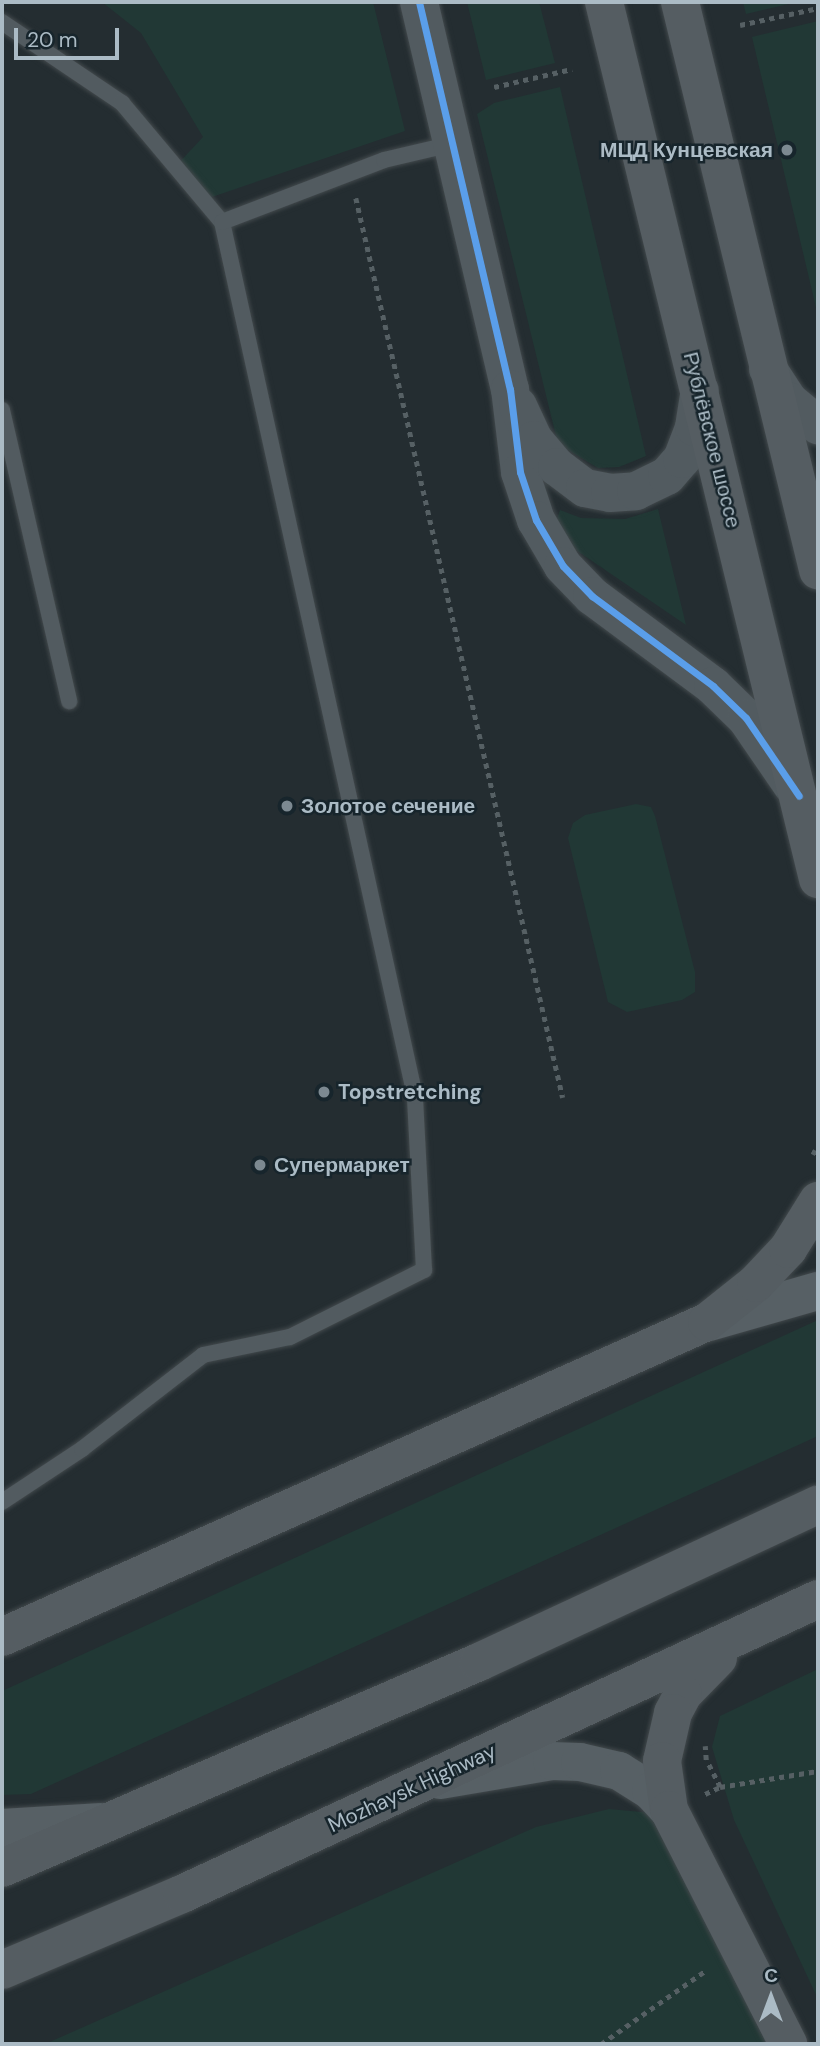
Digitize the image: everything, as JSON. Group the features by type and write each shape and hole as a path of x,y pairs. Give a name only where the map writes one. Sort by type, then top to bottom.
{"main road":[{"name":"Рублёвское шоссе","path":"604,2 818,878"},
{"path":"680,2 818,570"},
{"path":"707,1322 757,1283 788,1249 818,1201"},
{"path":"2,1637 707,1322 818,1291"},
{"path":"2,1868 119,1820 479,1662 818,1505"},
{"name":"Mozhaysk Highway","path":"2,1970 182,1894 754,1632 818,1598"},
{"path":"669,1810 662,1761 673,1713 709,1664 754,1632"},
{"path":"424,1783 552,1761 580,1762 619,1771 650,1791 669,1810 788,2044"},
{"path":"2,1828 22,1830 119,1820"}],"street":[{"path":"419,2 510,389 520,472 536,520 564,566 592,596 713,686 746,718 799,796"},
{"path":"768,369 789,401 818,425"},
{"path":"510,389 534,440 558,467 585,488 610,493 636,491 667,476 682,459 694,426 700,390"}],"lane":[{"path":"2,22 122,103 222,222 415,1096 424,1270 290,1336 203,1355 82,1449 2,1502"},
{"path":"222,222 350,173 453,144"},
{"path":"2,410 69,701"}],"path":[{"path":"740,25 818,8"},
{"path":"494,88 572,69"},
{"path":"350,173 563,1098"},
{"path":"812,1151 818,1154"},
{"path":"720,1787 818,1771"},
{"path":"701,1984 705,1971"},
{"path":"601,2044 705,1971"}],"green space":[{"path":"102,2 373,2 405,131 203,200 175,167 203,137 141,33"},
{"path":"467,2 539,2 555,63 486,80"},
{"path":"743,2 797,2 746,14"},
{"path":"818,21 818,316 752,37"},
{"path":"560,87 646,456 619,467 598,468 558,444 477,114 494,103"},
{"path":"658,509 686,625 570,546 557,519 560,510 581,518 625,519"},
{"path":"636,804 651,807 655,816 695,972 695,992 682,1000 627,1012 608,1002 568,838 573,823 585,815"},
{"path":"818,1320 818,1436 31,1794 2,1795 2,1691"},
{"path":"818,1669 818,1999 734,1820 712,1747 720,1716"},
{"path":"609,1809 663,1814 771,2044 45,2044 536,1827"}],"cycle path":[{"path":"419,2 510,389 520,472 536,520 563,566 592,596 713,686 746,718 799,796"}],"place":[{"name":"МЦД Кунцевская","path":"787,150"},
{"name":"Золотое сечение","path":"287,806"},
{"name":"Topstretching","path":"324,1092"},
{"name":"Супермаркет","path":"260,1165"}]}
